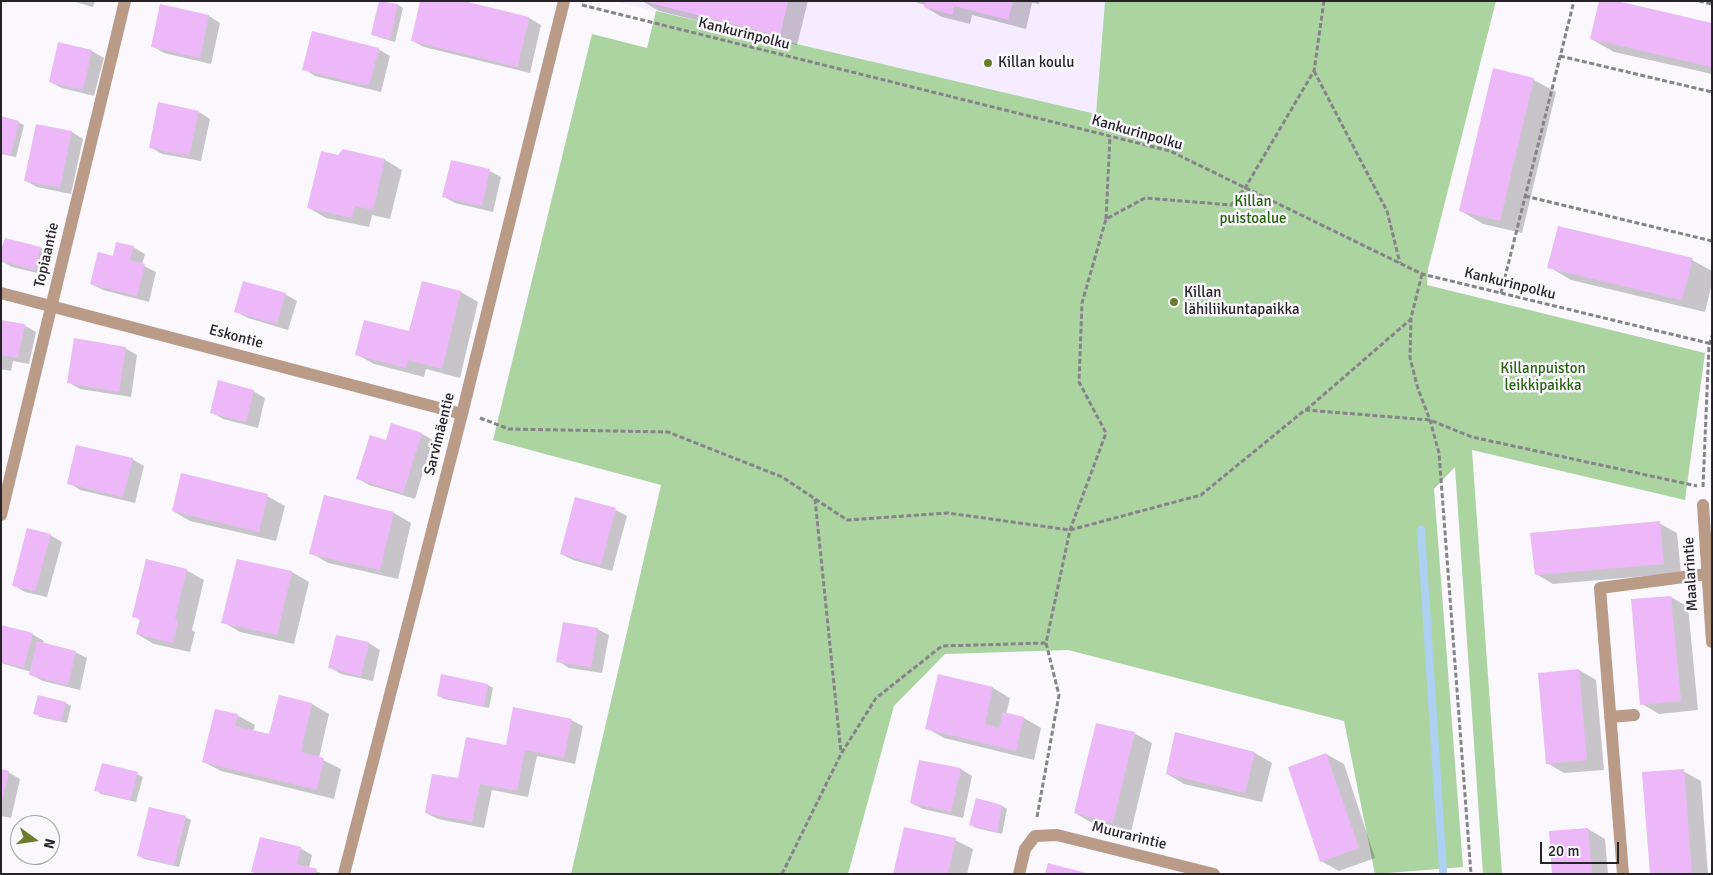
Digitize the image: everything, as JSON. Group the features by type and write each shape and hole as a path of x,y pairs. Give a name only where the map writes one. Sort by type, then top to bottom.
{"street":[{"name":"Topiaantie","path":"1,515 125,1"},
{"name":"Sarvimäentie","path":"344,874 569,2"},
{"name":"Eskontie","path":"1,293 462,414"},
{"name":"Maalarintie","path":"1703,504 1712,642"},
{"path":"1623,874 1600,588 1707,574"},
{"path":"1610,717 1634,715"},
{"name":"Muurarintie","path":"1035,836 1056,835 1214,874"},
{"path":"1019,874 1025,849 1035,836"}],"path":[{"path":"1106,219 1145,198 1231,205 1245,188 1314,71 1324,1"},
{"path":"1501,293 1574,1"},
{"path":"1699,1 1712,4"},
{"name":"Kankurinpolku","path":"569,2 1170,151 1422,274 1711,345"},
{"path":"1560,56 1712,92"},
{"path":"1314,71 1387,211 1400,264"},
{"path":"1035,836 1059,695 1046,643 1070,530 1106,433 1078,382 1082,303 1106,219 1110,136"},
{"path":"1525,196 1712,241"},
{"path":"1422,274 1411,318 1410,358 1439,453 1471,874"},
{"path":"462,414 481,418 509,429 668,432 782,477 848,520 948,513 1070,530 1201,496 1306,410 1411,318"},
{"path":"1306,410 1430,420 1472,437 1703,487 1712,336"},
{"path":"815,499 841,754"},
{"path":"782,874 841,754 876,698 942,646 1046,643"}],"shaded area":[{"name":"Killan koulu","path":"612,1 1105,1 1096,114 656,11"}],"green space":[{"path":"1105,1 1496,1 1428,269 1427,285 1705,353 1685,500 1472,450 1502,874 1483,874 1455,467 1434,489 1463,867 1375,874 1344,721 1068,650 945,654 894,706 848,874 571,874 661,485 493,440 592,34 647,48 656,11 1096,114"}],"building":[{"path":"379,1 398,4 390,39 371,35"},
{"path":"420,1 464,1 529,17 518,67 411,41"},
{"path":"642,1 788,1 780,36"},
{"path":"925,1 1013,1 1008,20 954,6 953,15 924,7"},
{"path":"1599,1 1617,1 1712,23 1712,67 1590,39"},
{"path":"160,4 209,15 200,58 151,47"},
{"path":"312,31 379,48 369,86 302,70"},
{"path":"58,42 92,50 83,90 49,82"},
{"path":"1493,68 1534,78 1500,221 1459,211"},
{"path":"158,102 199,111 189,156 149,148"},
{"path":"1,116 19,121 11,155 1,153"},
{"path":"36,124 72,131 60,188 24,181"},
{"path":"343,149 385,159 373,210 355,206 352,218 307,208 321,151 338,155"},
{"path":"451,160 490,169 482,206 442,197"},
{"path":"1558,226 1693,258 1682,300 1547,268"},
{"path":"5,238 41,247 35,270 1,261 1,250"},
{"path":"116,242 134,246 130,260 145,264 137,296 90,284 98,252 113,256"},
{"path":"243,281 286,293 277,324 234,312"},
{"path":"422,281 461,291 442,369 408,360 406,368 355,355 364,320 409,331"},
{"path":"1,320 25,324 18,358 1,355"},
{"path":"74,338 126,347 119,392 67,383"},
{"path":"218,380 254,390 246,422 210,413"},
{"path":"391,423 422,433 403,493 356,479 370,435 386,440"},
{"path":"76,445 133,458 123,497 67,484"},
{"path":"181,473 268,494 259,532 172,511"},
{"path":"324,495 394,512 380,570 309,554"},
{"path":"575,497 616,508 601,565 560,554"},
{"path":"1660,521 1664,564 1535,575 1530,533"},
{"path":"27,528 51,534 35,591 12,586"},
{"path":"146,559 187,569 175,619 178,620 173,643 136,634 140,619 132,617"},
{"path":"237,559 292,571 277,635 221,623"},
{"path":"1671,596 1681,701 1640,705 1631,599"},
{"path":"563,622 598,628 591,667 556,662"},
{"path":"1,625 33,633 24,668 1,662"},
{"path":"336,635 369,642 361,676 328,668"},
{"path":"37,641 76,651 68,685 29,675"},
{"path":"1579,669 1587,760 1546,764 1538,673"},
{"path":"441,674 488,684 484,706 437,696"},
{"path":"938,674 993,687 985,724 999,728 1003,712 1024,717 1016,751 925,729"},
{"path":"38,695 66,702 61,721 33,714"},
{"path":"279,695 312,703 301,752 324,758 317,790 202,762 215,709 238,714 235,726 269,734"},
{"path":"513,707 572,719 564,758 525,750 517,791 480,784 472,822 425,813 432,774 458,778 466,737 506,745"},
{"path":"1096,723 1135,732 1113,823 1074,813"},
{"path":"1175,732 1255,752 1245,793 1166,774"},
{"path":"1326,753 1359,848 1320,862 1288,767"},
{"path":"919,760 961,768 951,812 910,803"},
{"path":"102,763 138,772 130,800 94,791"},
{"path":"1,769 9,771 2,801 1,800"},
{"path":"1684,769 1692,873 1650,874 1642,772"},
{"path":"976,798 1002,805 997,832 969,825"},
{"path":"149,807 186,816 174,865 137,856"},
{"path":"904,827 956,838 948,874 893,874"},
{"path":"1588,828 1592,874 1552,874 1549,831"},
{"path":"260,837 301,847 297,864 317,869 315,874 259,874 251,872"},
{"path":"1048,863 1086,873 1086,874 1045,874"}],"waterway":[{"path":"1421,530 1443,871"}],"place":[{"name":"Killan koulu","path":"988,63"},
{"name":"Killan lähiliikuntapaikka","path":"1174,302"}],"park label":[{"name":"Killan puistoalue","path":"1253,210"},
{"name":"Killanpuiston leikkipaikka","path":"1543,378"}]}
